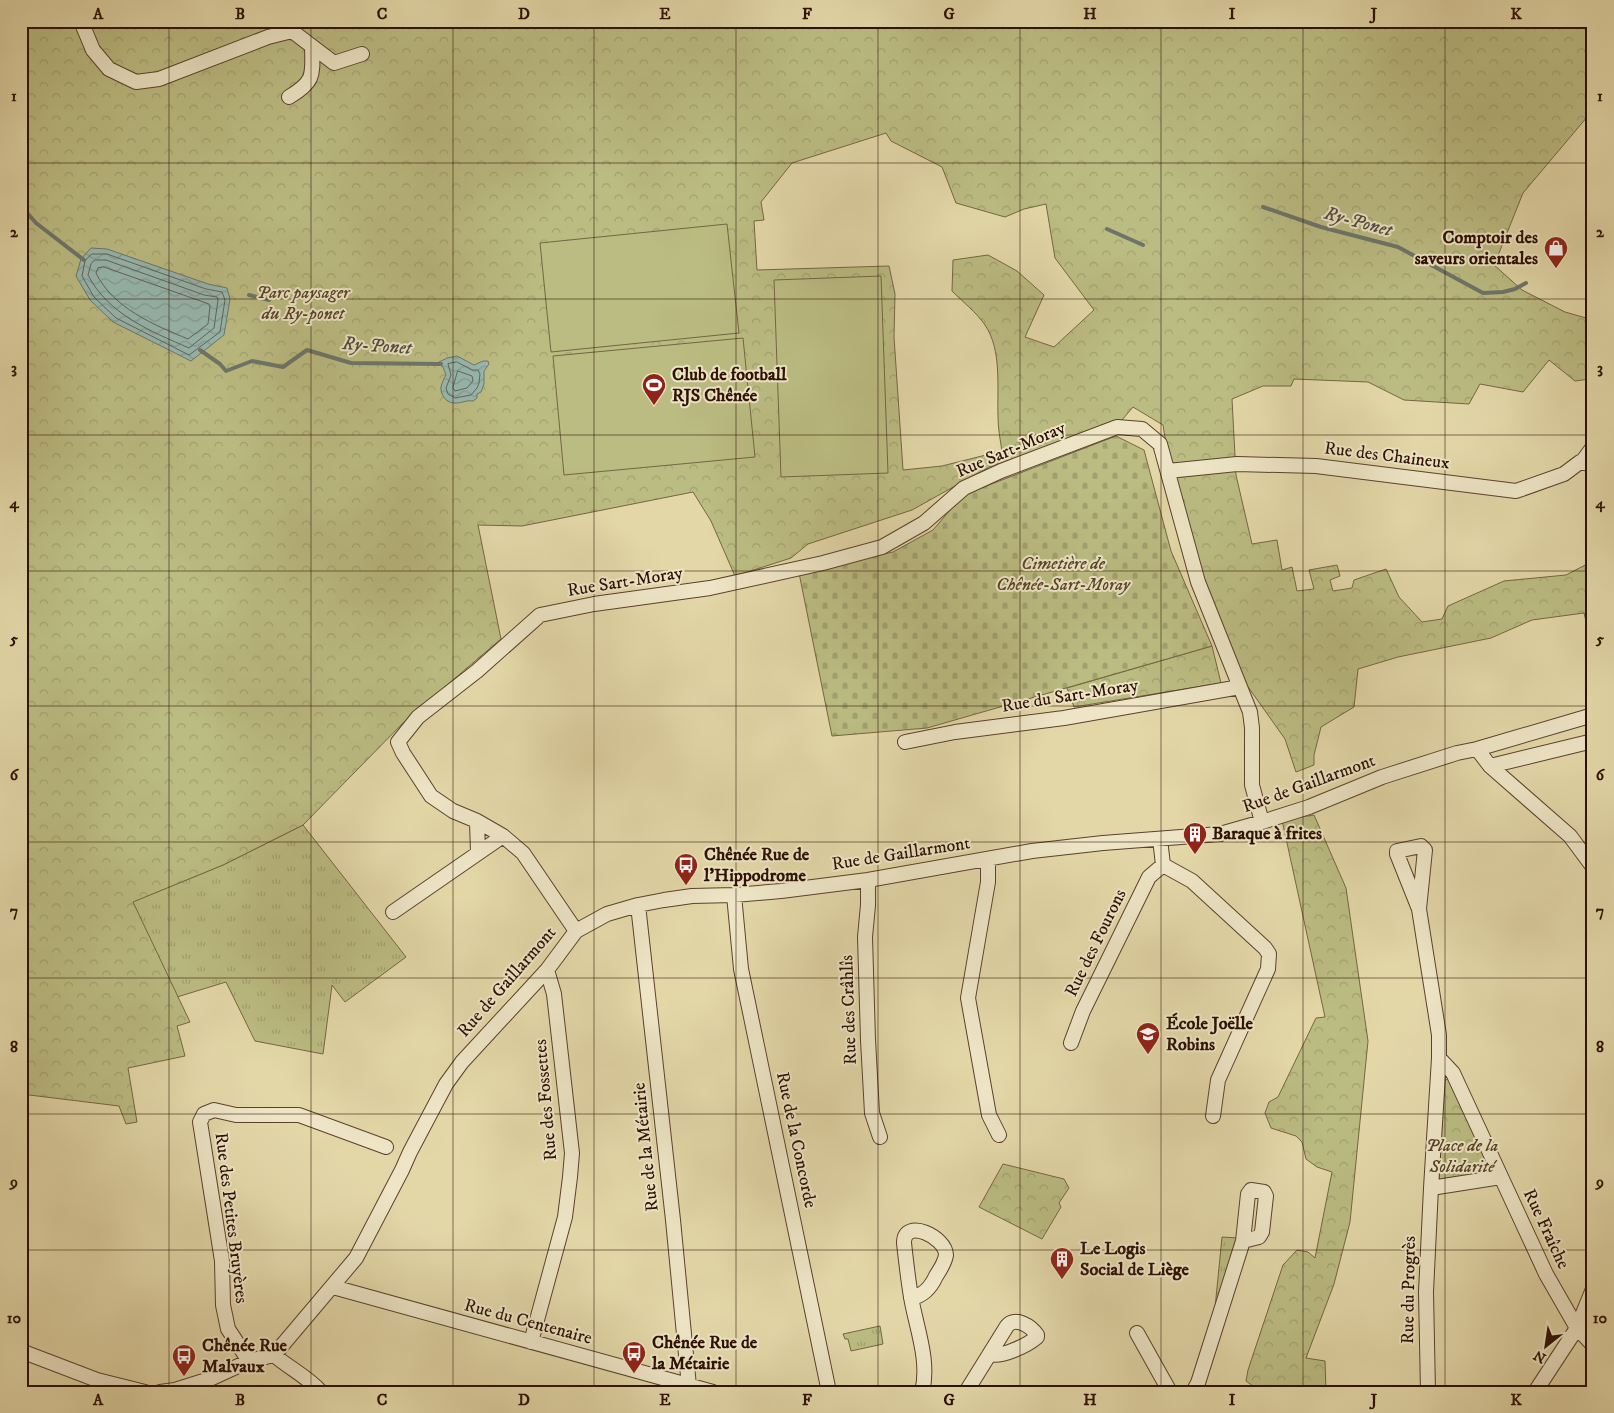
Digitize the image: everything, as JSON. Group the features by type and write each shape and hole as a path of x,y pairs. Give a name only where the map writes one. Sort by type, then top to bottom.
{"street":[{"path":"85,21 83,26 93,50 109,69 136,82 159,79 268,37 292,31 334,63 362,54"},
{"path":"289,97 306,86 313,70 312,48"},
{"name":"Rue Sart-Moray","path":"477,821 453,810 431,796 398,742 418,717 477,671 540,615 594,604 710,588 823,563 882,547 924,523 964,488 1001,471 1117,427 1133,427 1142,429 1160,444 1173,470 1198,582 1250,712 1252,728 1252,785 1262,822"},
{"path":"1587,464 1593,447"},
{"name":"Rue des Chaineux","path":"1173,470 1238,464 1316,466 1516,491 1587,464"},
{"name":"Rue du Sart-Moray","path":"905,742 955,732 1064,718 1240,687"},
{"name":"Rue de Gaillarmont","path":"274,1355 356,1258 410,1152 451,1077 462,1062 547,970 576,931 607,914 638,905 692,896 734,895 868,880 1041,850 1220,834 1309,807 1382,777 1457,753 1593,715"},
{"path":"1490,766 1593,741"},
{"path":"1476,749 1490,766 1570,836 1593,867"},
{"path":"477,821 503,836 523,853 576,931"},
{"path":"477,821 478,853"},
{"path":"393,912 503,836"},
{"path":"1160,839 1163,864 1192,881 1265,948 1269,954 1268,969 1218,1080 1213,1116"},
{"path":"988,859 988,882 968,998 989,1115 999,1135"},
{"name":"Rue des Fourons","path":"1071,1043 1083,1012 1149,877 1163,864"},
{"name":"Rue des Crâhlîs","path":"868,880 865,937 868,1040 872,1113 880,1137"},
{"name":"Rue de la Concorde","path":"734,895 741,969 829,1392"},
{"name":"Rue de la Métairie","path":"638,905 673,1220 689,1386"},
{"path":"1419,909 1439,1035 1431,1188 1501,1177 1453,1072 1439,1058"},
{"name":"Rue des Fossettes","path":"531,1342 565,1217 572,1153 554,994 547,970"},
{"name":"Rue des Petites Bruyères","path":"249,1362 228,1329 223,1305 222,1261 200,1122 204,1114 214,1110 236,1115 299,1115 386,1147"},
{"name":"Rue Fraîche","path":"1501,1177 1546,1274 1577,1328 1593,1345"},
{"name":"Rue du Progrès","path":"1428,1392 1426,1292 1431,1188"},
{"path":"911,1298 918,1297 930,1287 946,1254 945,1249 937,1240 913,1230 904,1237 904,1243 911,1298 918,1326 924,1366 925,1375 922,1392"},
{"path":"1193,1392 1198,1383 1243,1241"},
{"name":"Rue du Centenaire","path":"333,1287 713,1392"},
{"path":"1535,1392 1577,1328 1593,1290"},
{"path":"1137,1333 1170,1392"},
{"path":"21,1351 97,1380 145,1392"},
{"path":"966,1392 990,1354"},
{"path":"160,1392 175,1390 210,1379 249,1362 274,1355 316,1386 321,1392"}],"green space":[{"name":"Parc paysager du Ry-ponet","path":"21,21 1593,21 1593,110 1523,193 1493,264 1522,290 1565,312 1593,320 1593,375 1590,379 1575,381 1549,360 1523,392 1480,384 1469,404 1404,400 1368,382 1294,379 1291,386 1263,386 1232,399 1236,475 1252,544 1277,540 1282,570 1292,567 1297,591 1314,589 1309,570 1337,565 1340,576 1330,580 1333,591 1352,588 1354,580 1386,569 1399,597 1422,622 1442,619 1448,606 1504,581 1566,575 1593,561 1593,633 1589,634 1584,613 1532,620 1491,638 1398,657 1358,669 1354,707 1321,727 1314,755 1314,765 1296,772 1285,739 1246,684 1202,580 1169,462 1163,425 1133,407 1118,423 989,467 912,510 808,544 791,558 735,576 711,521 693,492 522,526 478,525 501,639 406,720 303,825 223,865 133,902 190,1022 177,1026 185,1056 128,1068 137,1122 126,1124 119,1106 21,1094","holes":["886,133 891,141 942,167 956,203 1005,217 1024,209 1046,204 1055,258 1094,310 1054,347 1025,337 1044,295 1017,271 988,255 953,260 952,291 974,311 985,325 994,346 998,369 998,425 1002,451 942,466 903,470 894,337 895,294 889,266 757,270 754,221 764,220 761,202 792,163"]},
{"name":"Club de football RJS Chênée","path":"727,224 739,333 551,352 540,243"},
{"name":"Club de football RJS Chênée","path":"881,276 888,473 781,477 774,280"},
{"name":"Club de football RJS Chênée","path":"743,338 755,457 564,475 553,356"},
{"name":"Cimetière de Chênée-Sart-Moray","path":"1116,436 1144,450 1171,551 1212,646 927,728 832,736 799,573 893,552 933,530 963,495"},
{"path":"1212,646 1221,683 1074,707 1067,688"},
{"path":"1314,815 1346,888 1368,1041 1350,1222 1334,1284 1306,1358 1325,1361 1326,1392 1255,1392 1257,1389 1246,1381 1248,1370 1283,1265 1297,1250 1308,1252 1315,1258 1332,1172 1317,1167 1306,1159 1302,1142 1296,1136 1271,1128 1265,1113 1269,1102 1278,1097 1316,1018 1325,1017 1282,820"},
{"path":"303,825 406,957 345,1002 332,985 323,1054 255,1041 226,982 177,997 132,902 223,865"},
{"name":"Place de la Solidarité","path":"1449,1079 1492,1171 1490,1175 1442,1181 1439,1178 1444,1083 1445,1080"},
{"path":"1003,1164 1064,1179 1069,1188 1059,1203 1061,1207 1042,1239 979,1207"},
{"path":"1222,1237 1238,1238 1215,1308"},
{"path":"880,1326 883,1344 851,1351 848,1339 845,1339 843,1334"}],"water":[{"path":"91,248 107,249 208,284 227,288 230,299 224,335 191,361 113,322 90,300 76,276 81,259"},
{"path":"457,356 474,365 488,361 489,364 484,371 484,384 481,392 477,394 477,398 473,401 453,403 447,400 442,393 441,387 446,375 443,367 437,363"}],"waterway":[{"name":"Ry-Ponet","path":"21,206 36,223 84,260"},
{"name":"Ry-Ponet","path":"1263,207 1321,227 1398,247 1483,293 1503,292 1515,289 1526,283"},
{"name":"Ry-Ponet","path":"1107,229 1143,245"},
{"name":"Ry-Ponet","path":"249,295 269,300"},
{"name":"Ry-Ponet","path":"200,350 220,364 226,371 252,361 283,367 307,350 351,363 441,364"}],"place":[{"name":"Comptoir des saveurs orientales","path":"1556,269"},
{"name":"Club de football RJS Chênée","path":"654,406"},
{"name":"Baraque à frites","path":"1195,855"},
{"name":"Chênée Rue de l'Hippodrome","path":"686,886"},
{"name":"École Joëlle Robins","path":"1148,1055"},
{"name":"Le Logis Social de Liège","path":"1062,1280"},
{"name":"Chênée Rue de la Métairie","path":"634,1374"},
{"name":"Chênée Rue Malvaux","path":"184,1377"}]}
